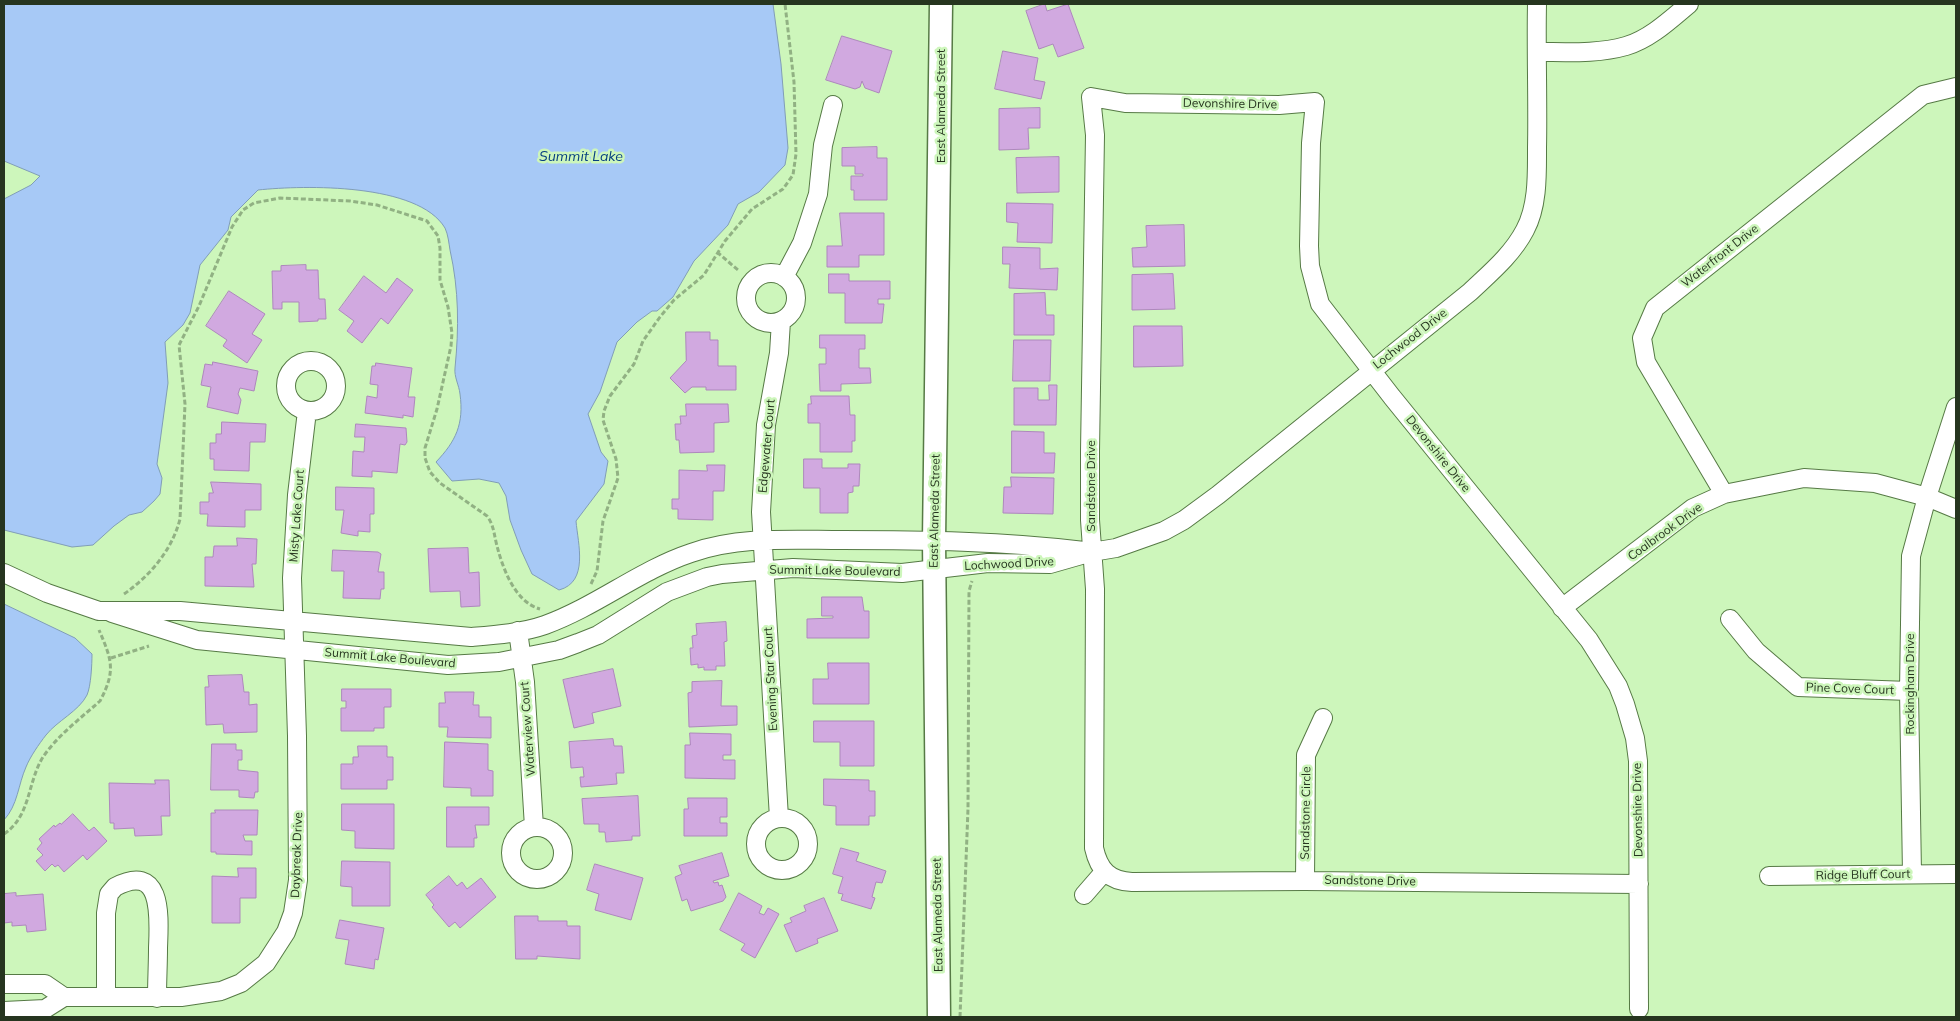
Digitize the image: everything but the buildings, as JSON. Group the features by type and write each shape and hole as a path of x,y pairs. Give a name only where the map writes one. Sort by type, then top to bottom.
{"street":[{"name":"East Alameda Street","path":"939,1017 944,568 941,4"},
{"name":"Lochwood Drive","path":"944,568 988,563 1050,564 1136,542 1164,531 1184,520 1218,495 1470,292 1508,256 1526,228 1536,184 1537,4"},
{"path":"1538,52 1605,50 1627,46 1663,25 1690,4"},
{"name":"Waterfront Drive","path":"1724,494 1646,362 1642,338 1655,308 1923,95 1956,87"},
{"name":"Devonshire Drive","path":"1091,97 1125,103 1279,105 1315,102 1311,143 1309,227 1311,273 1320,304 1589,640 1618,686 1631,721 1638,761 1639,1009"},
{"name":"Sandstone Drive","path":"1091,97 1095,135 1090,451 1092,552 1095,589 1094,848 1104,872 1120,882 1305,881 1639,884"},
{"path":"784,277 802,243 818,194 823,145 833,105"},
{"path":"776,273 784,277 792,285 796,301 792,312 781,322 768,324 755,318 746,303 746,293 750,284 761,276 776,273"},
{"name":"Edgewater Court","path":"762,541 766,425 779,353 781,322"},
{"path":"1927,497 1956,407"},
{"name":"Misty Lake Court","path":"294,622 294,532 307,411"},
{"name":"Coalbrook Drive","path":"1562,608 1693,508 1724,494 1804,478 1875,484 1927,497 1956,509"},
{"name":"Rockingham Drive","path":"1912,874 1909,691 1911,556 1927,497"},
{"name":"Evening Star Court","path":"762,541 779,818"},
{"name":"Summit Lake Boulevard","path":"4,574 73,603 471,637 543,626 572,614 641,576 692,552 739,542 944,541"},
{"name":"Lochwood Drive","path":"944,541 1049,546 1092,552"},
{"name":"Summit Lake Boulevard","path":"114,605 197,640 448,664 522,659 559,650 598,635 667,592 707,577 793,568 902,573 944,568"},
{"name":"Pine Cove Court","path":"1730,619 1756,651 1798,687 1909,691"},
{"name":"Daybreak Drive","path":"64,997 157,998 202,995 241,983 266,963 286,932 293,913 298,880 294,622"},
{"name":"Waterview Court","path":"518,631 522,659 534,828"},
{"name":"Sandstone Circle","path":"1305,881 1306,755 1323,718"},
{"path":"1084,895 1104,872"},
{"name":"Ridge Bluff Court","path":"1769,876 1956,874"},
{"path":"106,998 107,903 115,887 133,881 144,883 152,888 159,907 157,998"},
{"path":"4,984 46,984 64,997 46,1009 4,1011"}],"path":[{"path":"586,590 591,585 597,571 600,534 618,478 616,459 604,427 606,404 614,389 634,364 652,327 674,300 704,275 717,252 752,209 784,189 793,175 796,154 794,82 785,4"},
{"path":"114,605 166,552 175,537 180,520 184,404 179,345 181,338 199,306 238,216 254,203 266,199 296,198 377,205 414,215 427,221 434,229 440,248 440,280 448,307 452,333 451,346 437,409 425,448 426,463 430,472 440,483 487,516 492,523 503,568 512,584 530,605 539,609 547,609"},
{"path":"717,252 738,270"},
{"path":"960,1017 968,809 969,590 972,580"},
{"path":"4,834 14,826 25,810 33,777 49,748 100,701 109,681 111,658 98,630"},
{"path":"111,658 149,646"}],"water":[{"name":"Summit Lake","path":"4,4 773,4 781,64 788,148 785,165 759,192 738,204 728,225 694,261 673,297 657,311 652,311 637,322 617,342 600,392 588,414 601,452 608,461 604,484 576,521 579,551 578,571 575,579 568,586 559,590 532,574 510,520 506,496 499,483 479,479 452,481 436,462 449,447 457,431 461,414 460,394 455,371 458,324 457,294 447,233 445,228 431,213 411,202 359,190 278,188 258,190 231,217 228,230 200,265 190,313 183,325 165,342 168,383 157,464 162,478 160,494 154,501 142,512 129,515 93,545 72,547 4,530 4,199 31,185 40,176 4,161"},
{"path":"4,604 75,638 92,654 87,695 79,706 46,735 38,746 23,774 12,808 4,820"}]}
